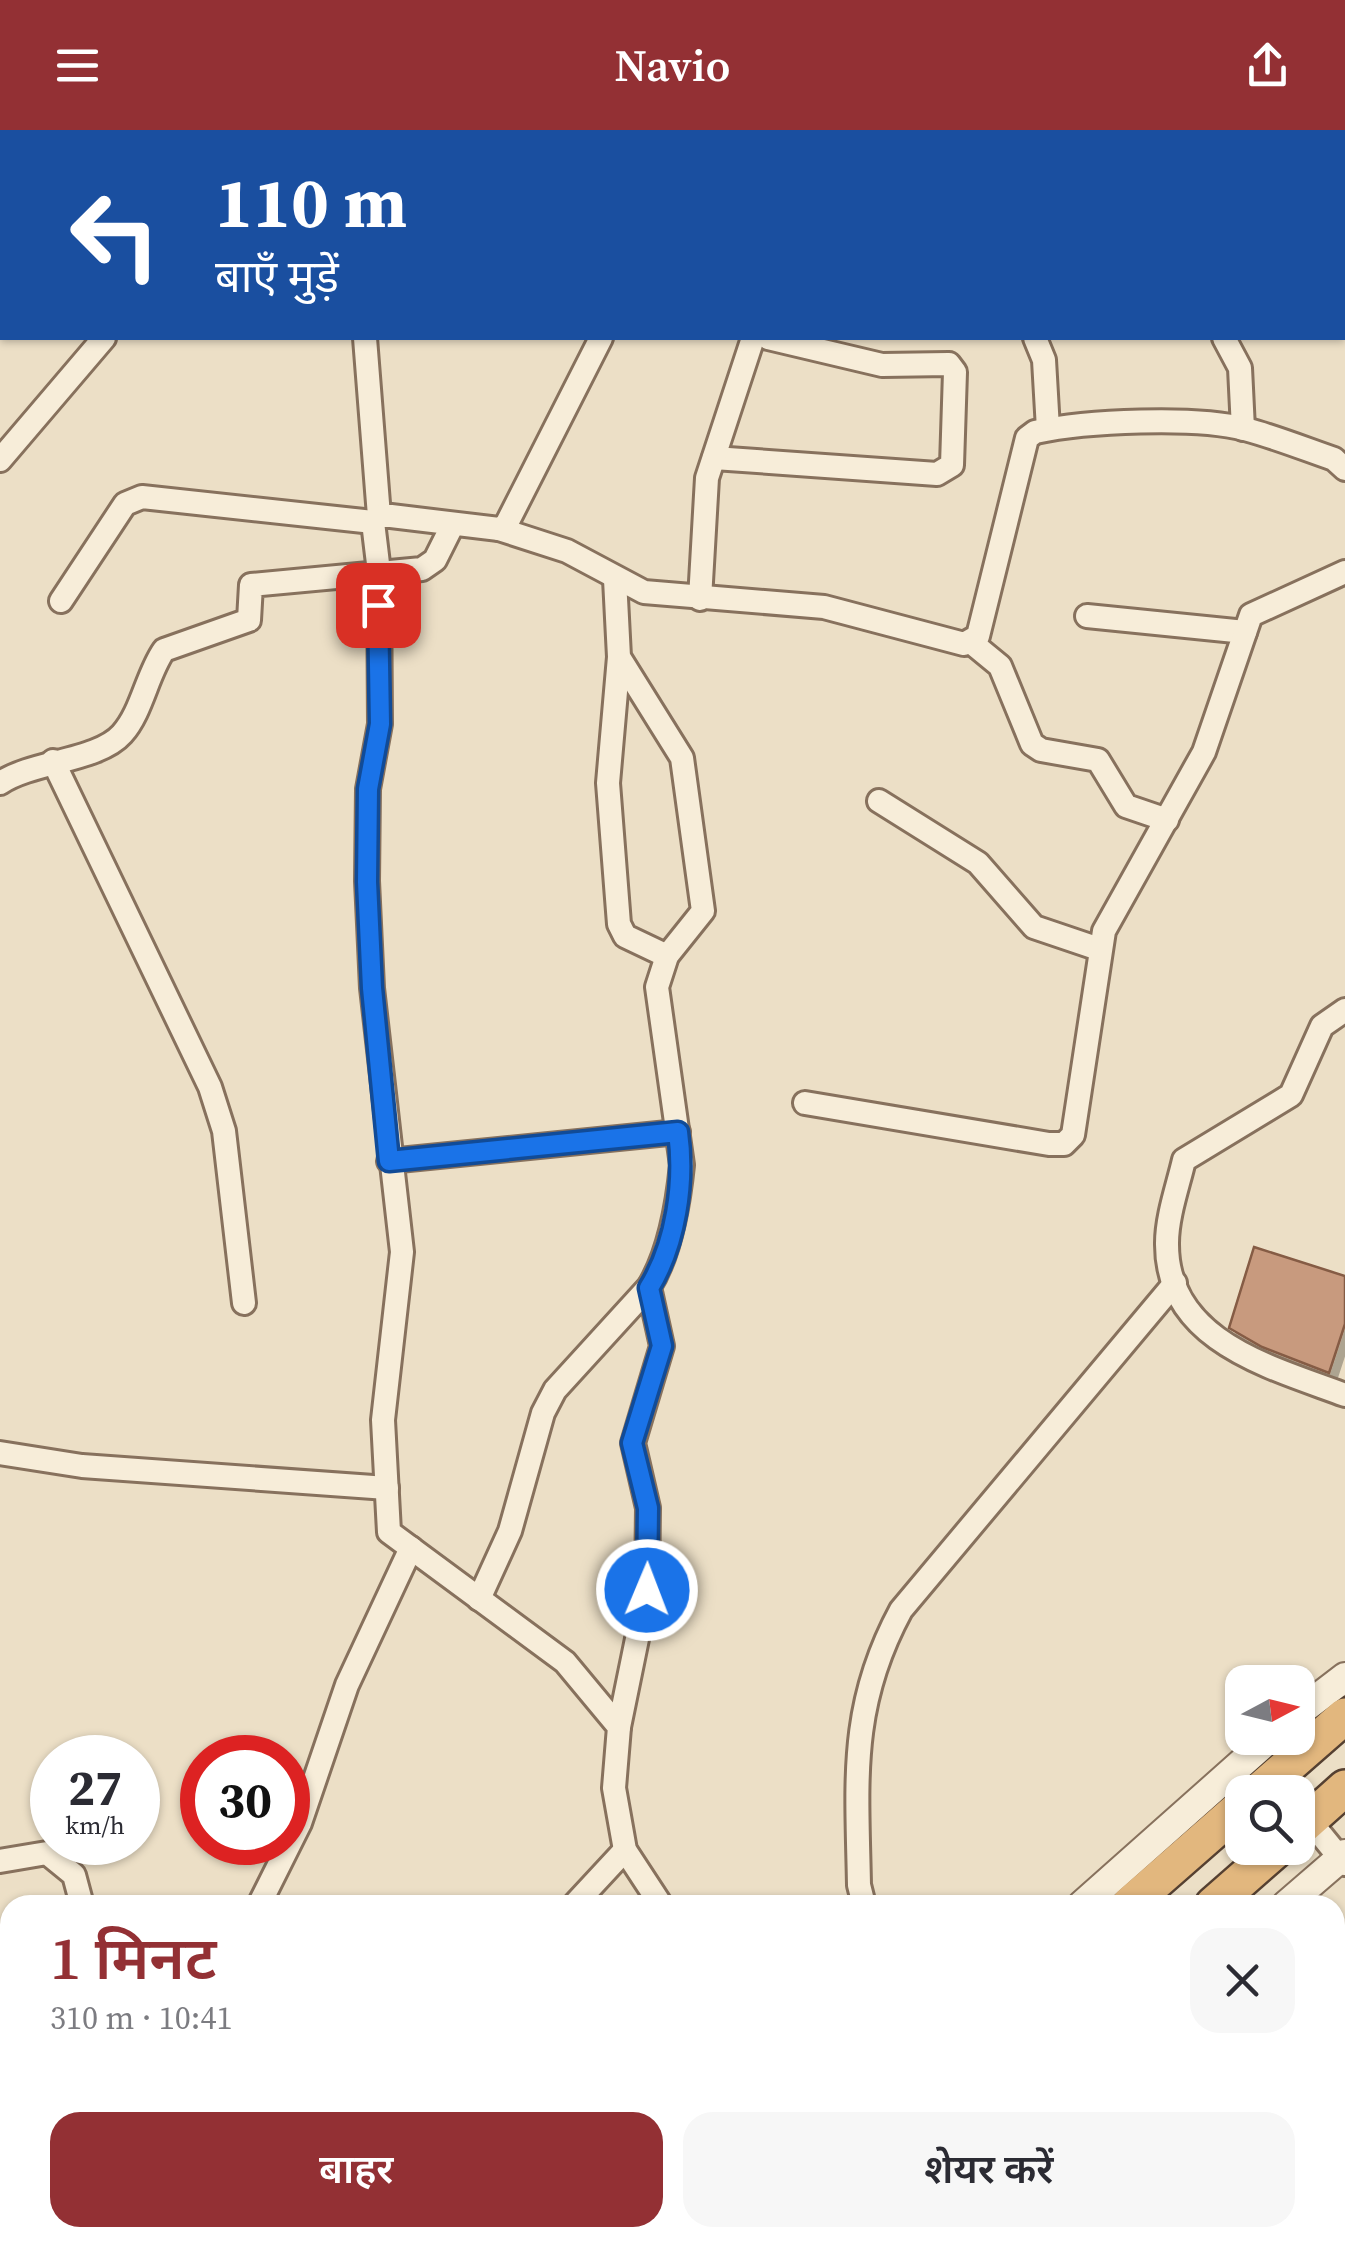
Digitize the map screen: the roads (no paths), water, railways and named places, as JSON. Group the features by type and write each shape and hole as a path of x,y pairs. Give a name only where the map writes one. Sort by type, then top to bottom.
{"highway":[{"path":"1277,1775 1345,1716"},
{"path":"1315,1814 1345,1788"},
{"path":"1140,1895 1225,1821"},
{"path":"1224,1895 1258,1865"}],"street":[{"path":"3,450 102,340"},
{"path":"365,340 376,519 380,724 368,789 367,882 372,988 402,1252 382,1420 389,1532 565,1662 619,1728"},
{"path":"499,529 512,520 601,340"},
{"path":"700,599 702,508 752,340"},
{"path":"714,458 937,474 952,465 955,372 949,364 882,365 776,340"},
{"path":"1036,340 1046,371 1048,429"},
{"path":"1225,340 1240,368 1243,428"},
{"path":"972,643 978,636 1027,438 1048,429 1153,423 1243,428 1334,459 1345,469"},
{"path":"61,601 126,504 142,497 499,529 567,550 644,592 824,608 972,643 1000,666 1032,744 1042,750 1098,760 1126,806 1167,820"},
{"path":"0,783 105,746 123,733 164,650 249,620 251,585 422,569 434,560 453,524"},
{"path":"805,1103 1064,1144 1077,1126 1104,931 1204,752 1251,614 1345,572"},
{"path":"615,579 619,657 608,783 620,924 624,936 667,956"},
{"path":"1087,616 1245,632"},
{"path":"479,1599 510,1531 542,1412 555,1390 649,1288 661,1268 680,1188 678,1132 657,986 667,956 703,911 687,780 672,736 619,657"},
{"path":"54,761 210,1086 224,1131 244,1303"},
{"path":"879,801 978,862 1034,928 1099,950"},
{"path":"1345,1010 1322,1026 1291,1094 1184,1160 1166,1243 1180,1305 1234,1354 1345,1395"},
{"path":"389,1161 678,1132"},
{"path":"862,1895 859,1724 877,1653 901,1610 1175,1283"},
{"path":"649,1288 662,1346 632,1443 648,1508 647,1590 619,1728 614,1788 624,1850 654,1895"},
{"path":"0,1453 82,1466 387,1488"},
{"path":"268,1895 300,1823 347,1685 411,1548"},
{"path":"1315,1700 1345,1677"},
{"path":"1093,1895 1251,1755"},
{"path":"1298,1895 1343,1858 1315,1835"},
{"path":"583,1895 624,1850"},
{"path":"0,1861 48,1852 74,1876 79,1895"}]}
